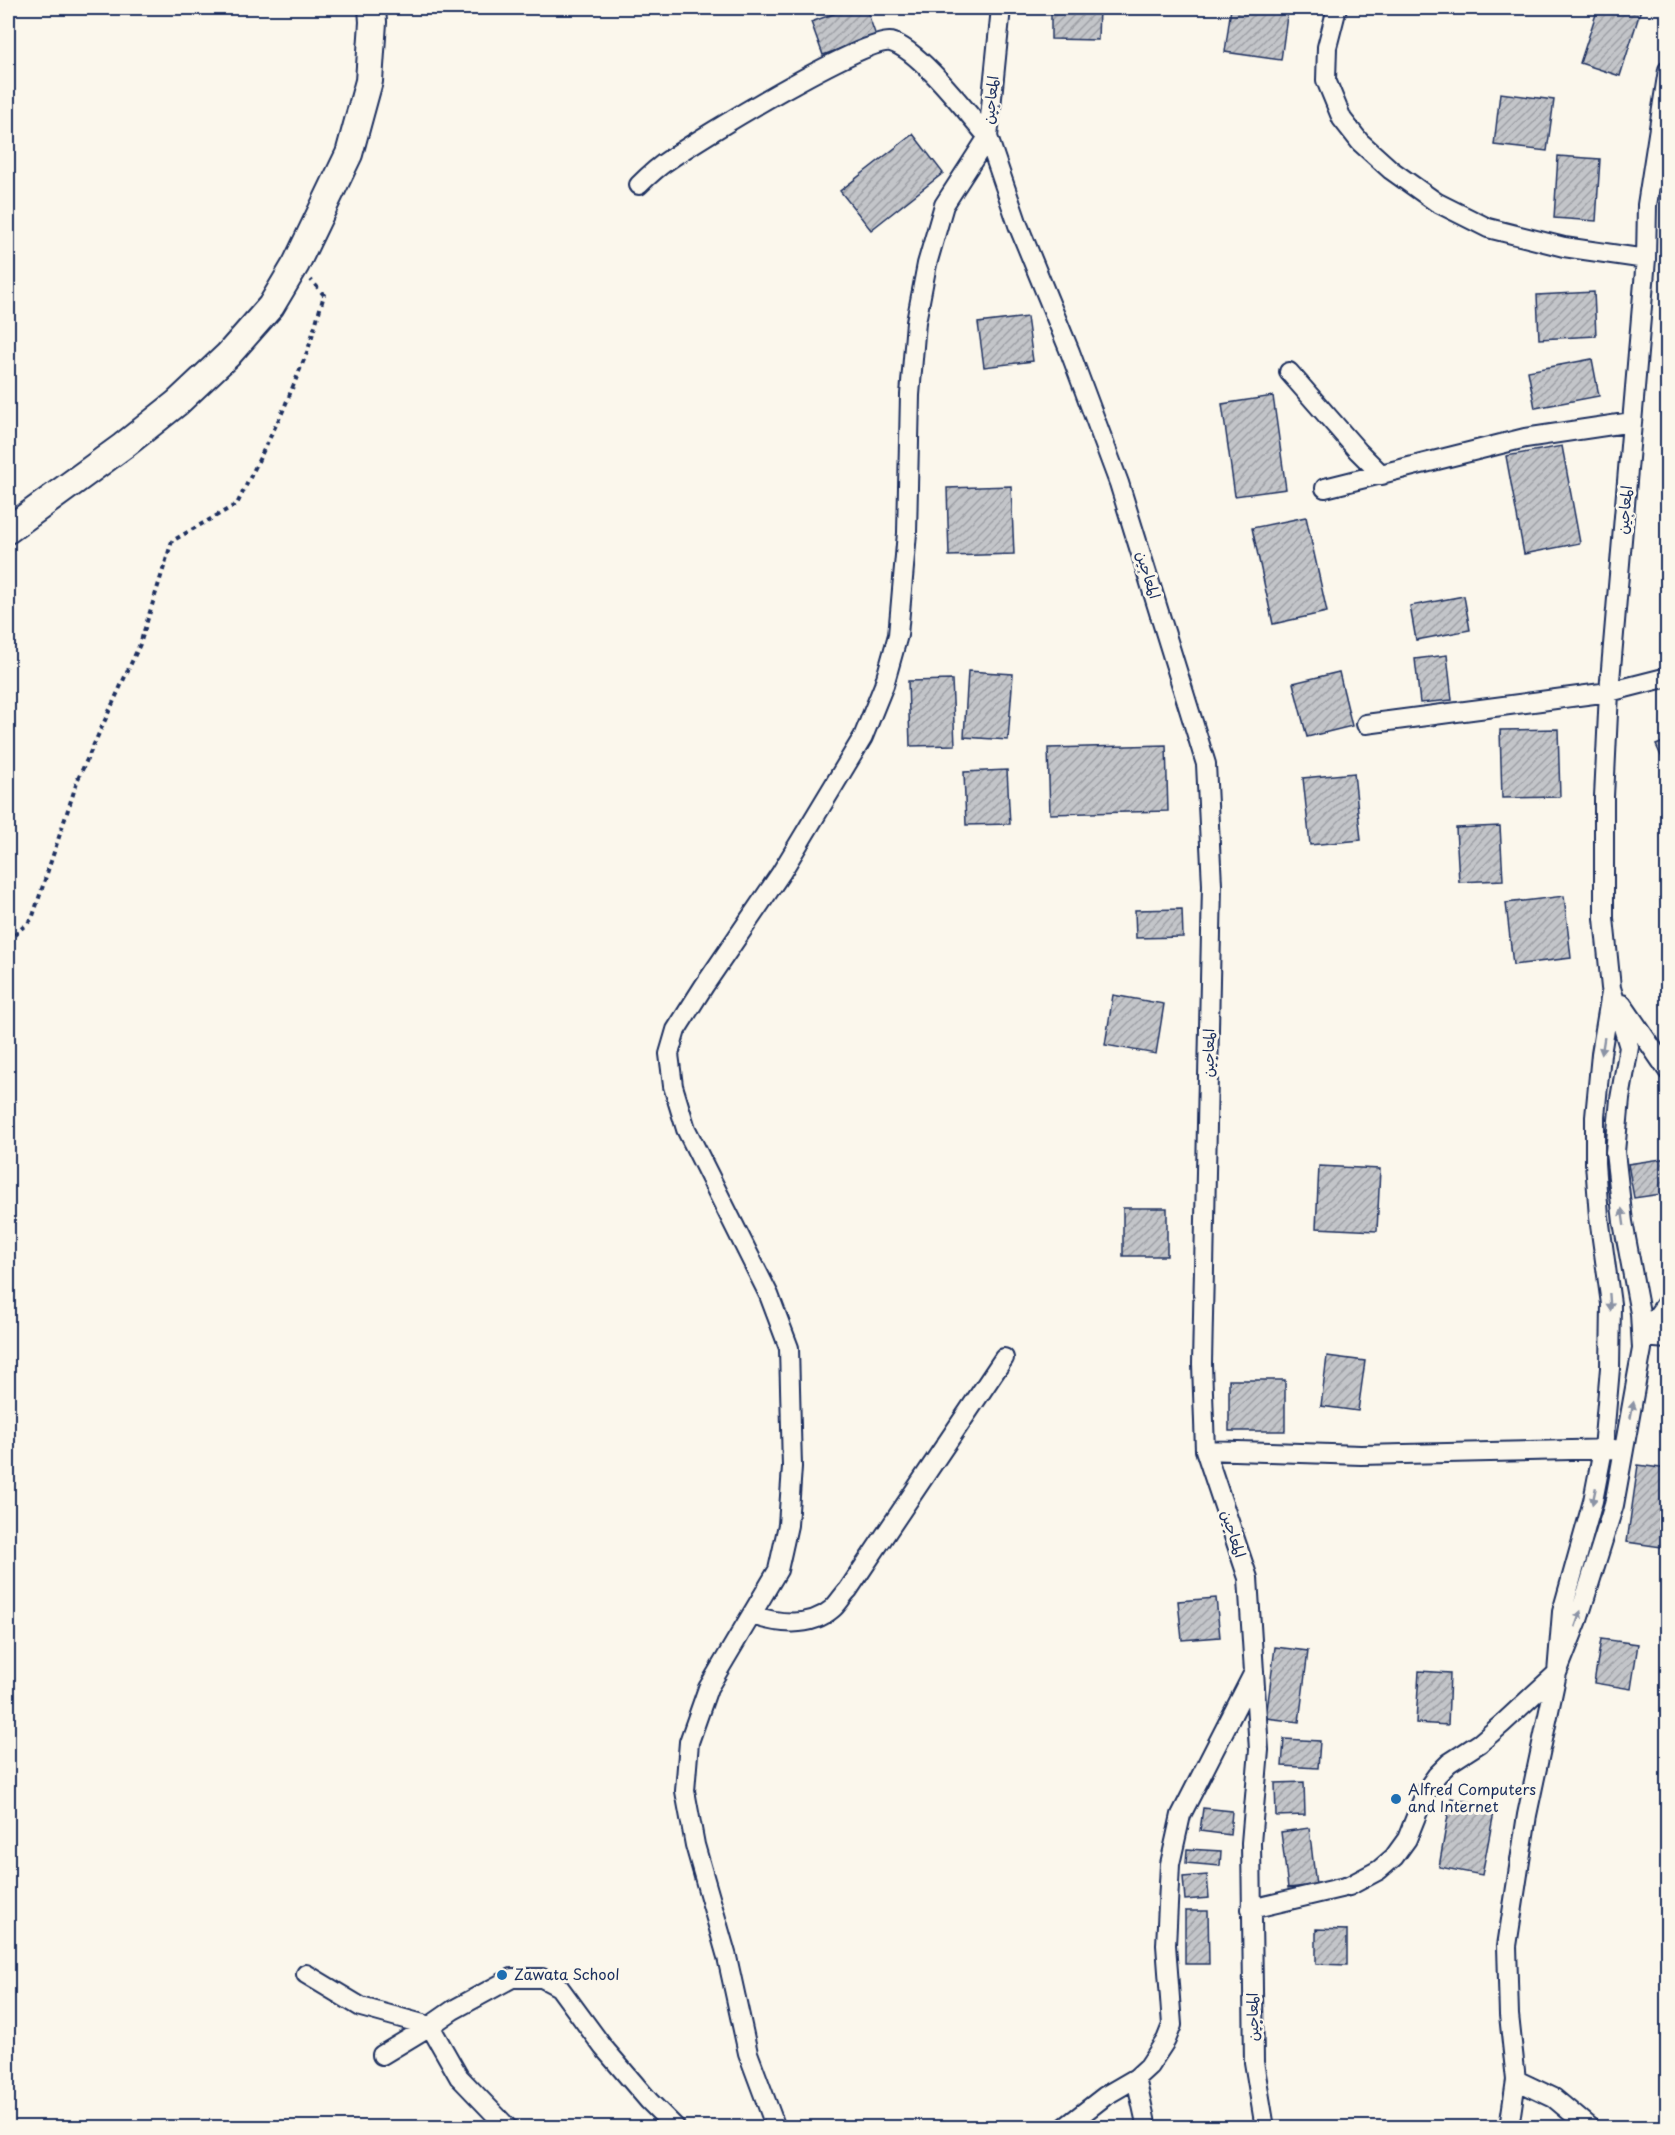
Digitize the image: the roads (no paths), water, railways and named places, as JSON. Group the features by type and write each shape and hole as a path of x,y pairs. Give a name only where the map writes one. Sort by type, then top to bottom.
{"street":[{"path":"8,530 123,446 177,403 228,355 271,306 296,264 350,154 369,81 374,22 372,8"},
{"name":"المعاجين","path":"1001,8 988,137 1018,225 1070,352 1119,483 1206,764 1212,885 1202,1364 1205,1450 1248,1578 1252,1674 1259,1750 1251,1843 1254,2062 1265,2127"},
{"path":"1337,8 1327,47 1326,80 1342,119 1360,142 1391,170 1436,202 1488,228 1564,248 1646,259"},
{"path":"639,185 672,158 728,122 821,69 873,44 890,42 907,50 931,72 988,137 944,205 927,264 916,322 910,395 907,533 898,635 885,685 863,737 782,873 676,1030 669,1054 673,1086 686,1129 769,1295 789,1348 792,1467 788,1525 778,1570 753,1616 708,1688 689,1742 685,1791 695,1845 727,1957 748,2053 776,2127"},
{"name":"المعاجين","path":"1611,988 1604,918 1604,797 1609,692 1646,259 1647,205 1668,70"},
{"path":"1289,372 1358,452 1382,475"},
{"path":"1325,488 1525,438 1632,422"},
{"path":"1366,724 1609,692 1668,677"},
{"path":"1611,988 1668,1071"},
{"path":"1251,1909 1348,1886 1379,1870 1394,1857 1407,1839 1427,1789 1437,1775 1449,1763 1495,1731 1557,1673 1578,1620 1614,1504 1638,1382 1642,1349 1640,1313 1623,1222 1615,1152 1620,1099 1629,1047 1611,988"},
{"path":"1509,2127 1515,2080 1509,2015 1507,1946 1527,1815 1557,1673 1562,1612 1593,1502 1604,1449 1610,1368 1611,1304 1599,1217 1595,1140 1601,1054 1611,988"},
{"path":"1642,1337 1668,1301"},
{"path":"1642,1337 1668,1339"},
{"path":"753,1616 774,1623 789,1623 812,1619 831,1610 848,1590 1004,1358"},
{"path":"1205,1450 1361,1455 1625,1449"},
{"path":"1064,2127 1105,2096 1136,2078 1159,2054 1172,2025 1166,1945 1170,1864 1181,1815 1252,1674"},
{"path":"306,1974 361,2007 430,2026 459,2077 508,2127"},
{"path":"382,2055 453,2010 512,1978 542,1978 559,1987 603,2047 641,2092 676,2127"},
{"path":"1136,2078 1147,2127"},
{"path":"1515,2080 1554,2098 1590,2127"}],"place":[{"name":"Alfred Computers and Internet","path":"1396,1799"},
{"name":"Zawata School","path":"502,1975"}]}
